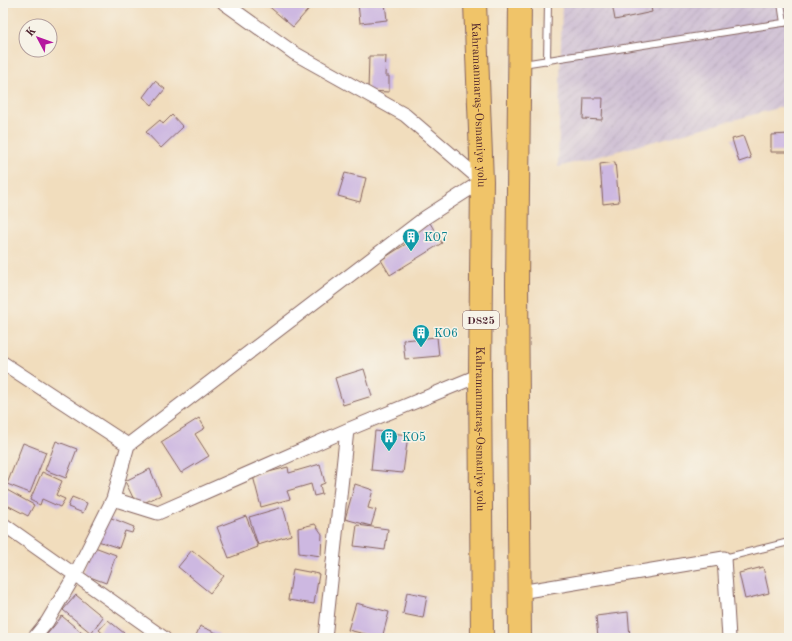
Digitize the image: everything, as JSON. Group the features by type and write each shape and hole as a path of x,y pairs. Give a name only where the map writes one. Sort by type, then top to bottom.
{"highway":[{"name":"Kahramanmaraş-Osmaniye yolu","path":"475,3 482,181 480,375 482,638"},
{"path":"520,3 517,292 520,638"}],"street":[{"path":"34,638 47,622 75,575 113,499 128,445 426,217 482,181 405,115 294,53 224,3"},
{"path":"3,363 128,445"},
{"path":"113,499 158,513 347,430 480,375"},
{"path":"325,638 347,430"},
{"path":"3,524 164,638"},
{"path":"520,592 724,558 729,638"}],"lane":[{"path":"547,60 548,3"},
{"path":"519,65 787,22 781,3"},
{"path":"724,558 789,542"}],"shaded area":[{"path":"562,3 789,3 789,105 558,167"}],"building":[{"path":"265,3 314,3 293,27"},
{"path":"358,3 385,3 387,20 360,23"},
{"path":"612,3 650,3 652,12 615,20"},
{"path":"369,56 386,56 385,76 389,76 389,92 368,91"},
{"path":"155,81 165,89 152,105 143,97"},
{"path":"584,98 603,98 602,120 583,119"},
{"path":"172,115 183,127 161,148 146,132 160,120 163,124"},
{"path":"789,134 789,152 771,152 771,135"},
{"path":"743,136 751,158 739,162 732,139"},
{"path":"615,162 619,202 603,204 600,164"},
{"path":"345,173 366,178 360,202 338,196"},
{"name":"KO7","path":"430,223 442,243 390,275 381,260 415,238 413,234"},
{"name":"KO6","path":"437,337 439,356 405,359 403,340"},
{"path":"364,369 372,396 343,405 335,378"},
{"path":"199,418 205,428 195,434 209,456 181,473 161,442"},
{"name":"KO5","path":"375,431 408,435 403,473 371,470"},
{"path":"56,441 77,449 66,478 45,470"},
{"path":"23,443 46,452 30,493 7,484"},
{"path":"320,464 325,483 320,485 322,494 314,496 311,484 287,491 290,499 261,507 253,476 288,467 289,473"},
{"path":"150,469 161,495 137,506 125,481"},
{"path":"42,472 62,481 56,495 65,499 60,507 42,499 40,505 30,500"},
{"path":"355,484 373,490 368,508 376,510 371,526 345,519"},
{"path":"7,490 34,505 28,516 3,503 3,497"},
{"path":"72,497 87,503 83,513 68,507"},
{"path":"283,507 291,535 258,545 249,517"},
{"path":"246,516 258,547 229,558 217,527"},
{"path":"109,517 134,527 132,533 125,531 119,548 98,541"},
{"path":"315,524 322,534 321,556 299,553 298,528"},
{"path":"357,525 388,529 385,550 354,546"},
{"path":"92,546 116,555 106,583 82,574"},
{"path":"192,550 224,576 210,593 178,567"},
{"path":"763,567 769,593 745,599 739,573"},
{"path":"293,569 319,574 314,604 288,600"},
{"path":"407,592 427,596 423,618 403,614"},
{"path":"76,595 103,617 91,633 63,610"},
{"path":"356,603 389,612 382,638 348,630"},
{"path":"628,612 630,638 598,638 596,616"},
{"path":"62,616 88,638 44,638"},
{"path":"108,620 130,638 108,638 99,630"},
{"path":"200,626 219,634 217,638 195,638"}],"place":[{"name":"KO7","path":"411,252"},
{"name":"KO6","path":"421,348"},
{"name":"KO5","path":"389,452"}]}
